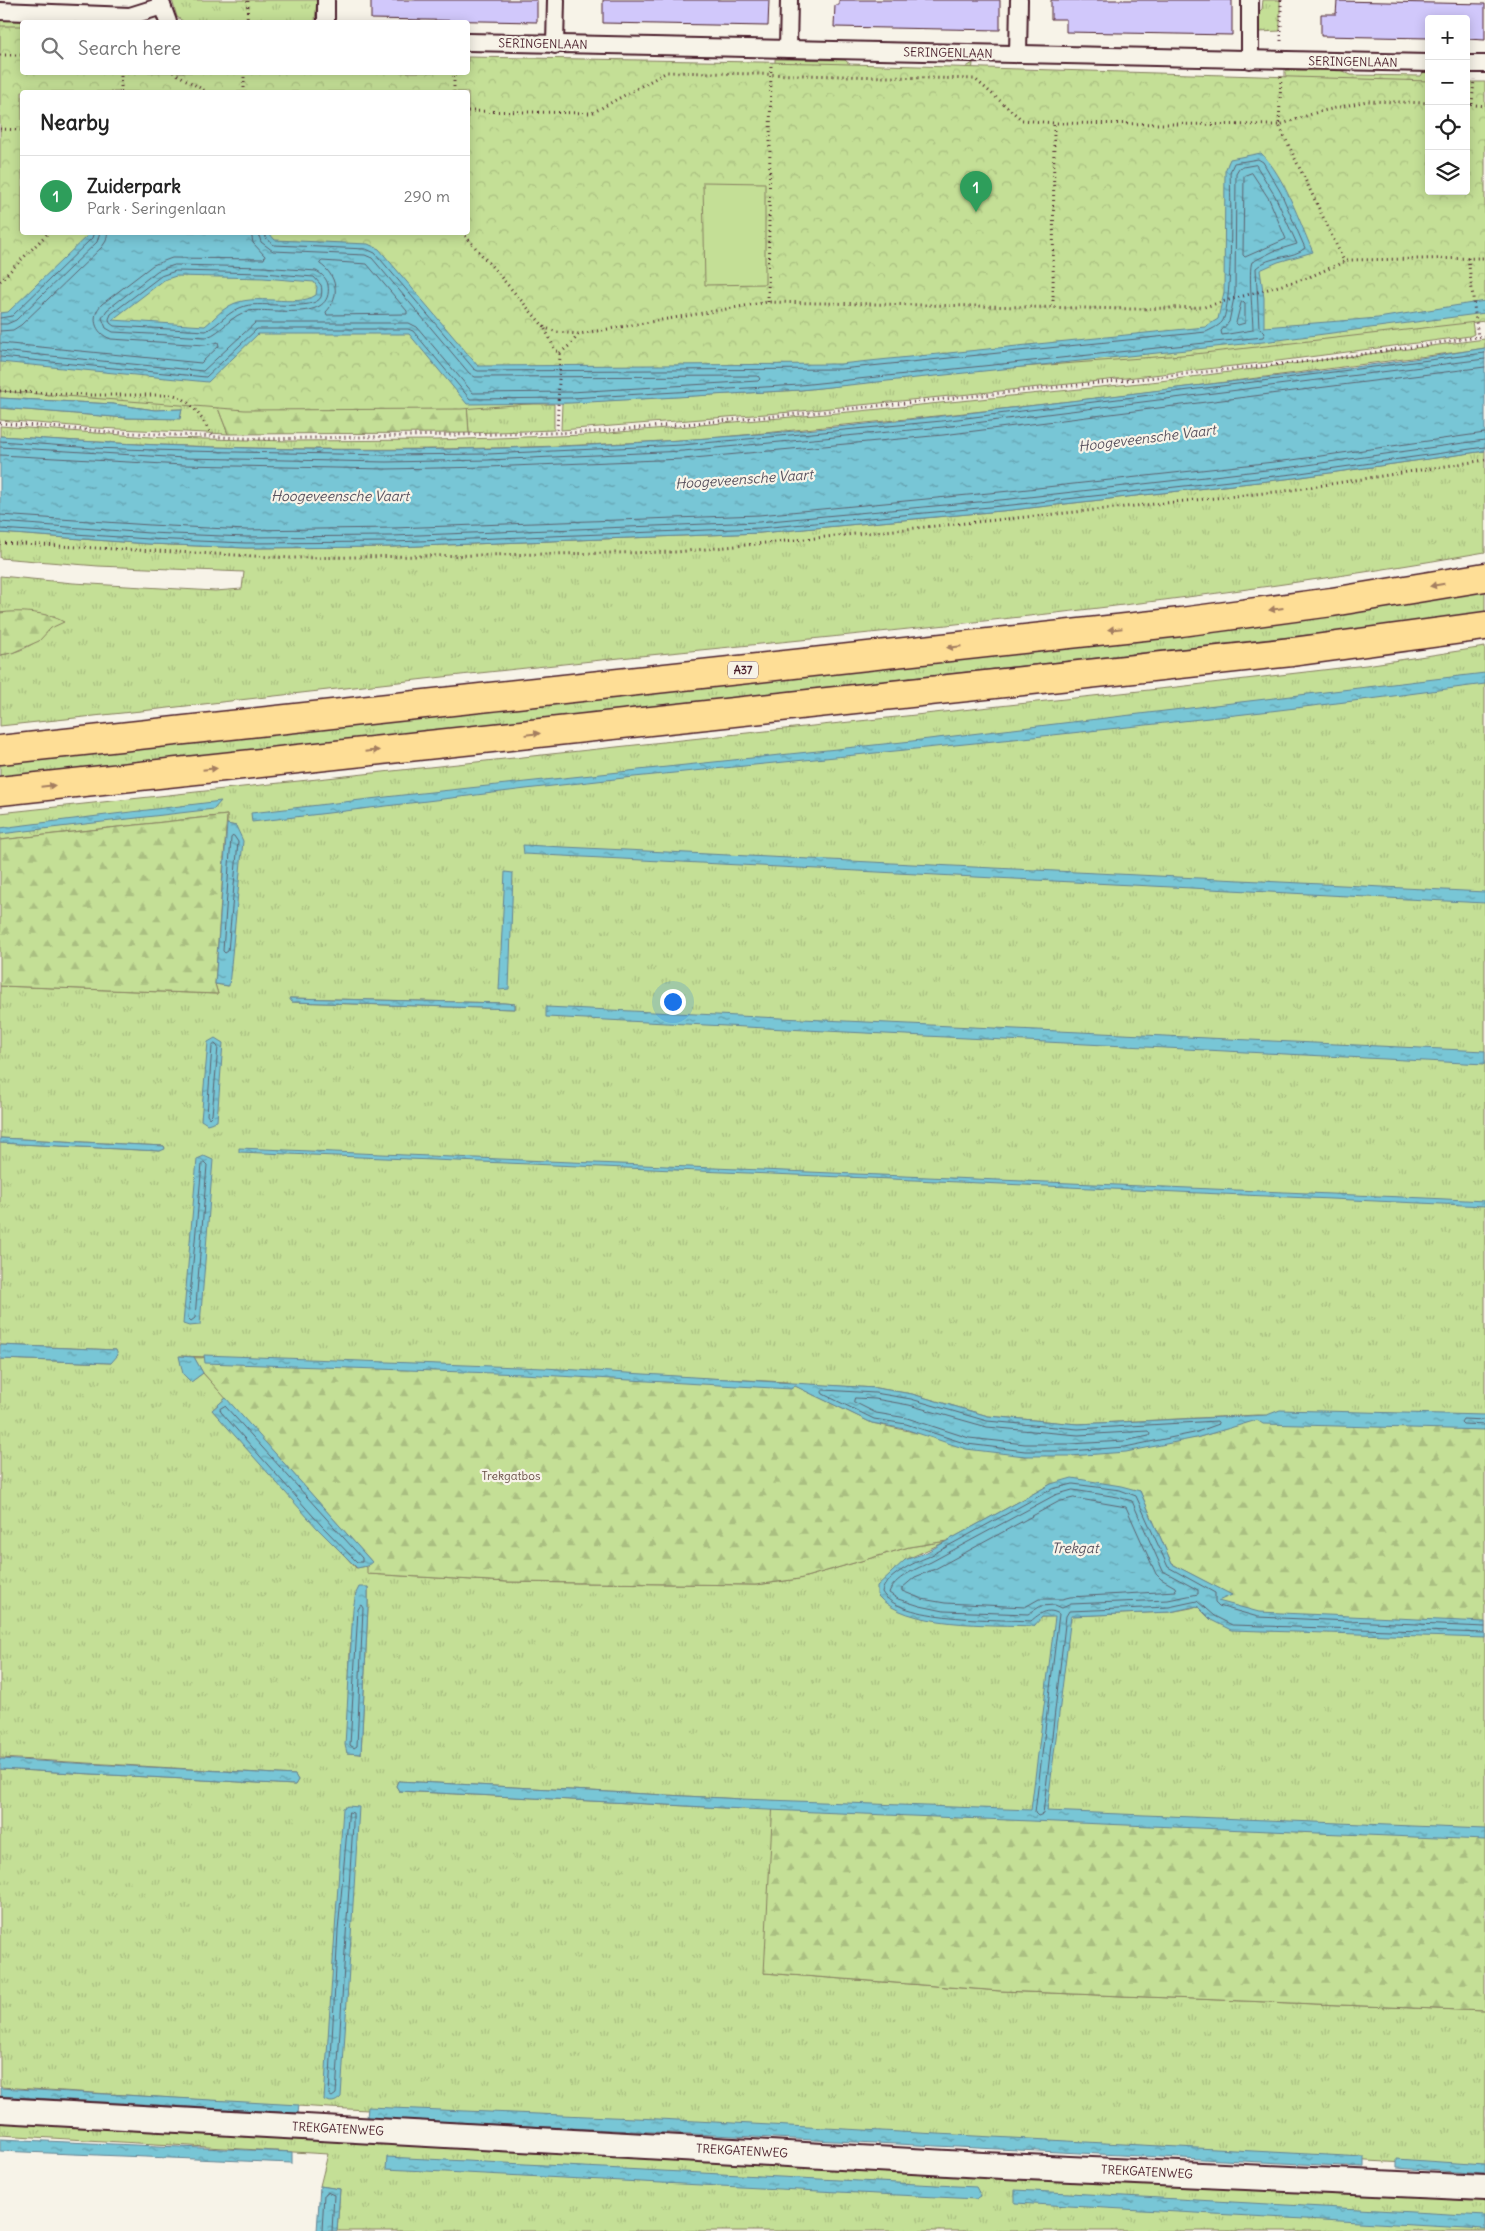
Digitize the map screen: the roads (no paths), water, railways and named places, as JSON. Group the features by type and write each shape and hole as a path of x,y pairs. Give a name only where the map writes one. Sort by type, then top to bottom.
{"highway":[{"name":"A37","path":"0,750 1181,622 1341,600 1485,577"},
{"path":"0,791 1292,652 1485,626"}],"street":[{"path":"326,0 326,20"},
{"path":"555,44 556,0"},
{"path":"788,49 789,0"},
{"path":"1018,54 1019,0"},
{"path":"1250,0 1250,60"},
{"path":"0,11 130,16 161,3 167,20"},
{"name":"SERINGENLAAN","path":"470,42 1018,54 1281,62 1425,63"},
{"name":"TREKGATENWEG","path":"0,2110 983,2165 1485,2188"}],"water":[{"path":"1261,153 1270,163 1284,187 1313,252 1278,262 1260,270 1264,298 1264,327 1378,318 1485,301 1485,313 1263,342 801,390 571,403 467,404 409,334 258,334 208,382 0,362 0,313 8,312 88,235 271,235 275,240 368,244 379,249 478,366 840,364 1205,327 1218,319 1224,292 1225,171 1230,159","holes":["176,276 263,278 314,282 317,287 316,295 307,299 297,301 251,300 239,302 226,308 205,326 112,320 164,280"]},
{"name":"Hoogeveensche Vaart","path":"1485,348 1485,451 1294,478 1012,510 760,533 393,547 246,548 149,544 0,533 0,436 170,445 340,450 511,448 681,440 849,426 961,414 1352,367"},
{"path":"0,398 113,404 155,410 182,409 180,419 127,418 0,408"},
{"path":"1485,673 1485,684 1378,698 1055,735 578,783 252,822 251,813 912,741"},
{"path":"221,801 214,809 0,834 0,828"},
{"path":"227,824 236,826 243,841 229,986 215,984"},
{"path":"523,845 1485,892 1485,903 524,854"},
{"path":"505,872 513,873 509,989 499,990"},
{"path":"289,998 504,1003 515,1004 515,1009 292,1002"},
{"path":"546,1007 1485,1051 1485,1064 546,1017"},
{"path":"215,1038 223,1043 217,1121 207,1124 201,1120 208,1042"},
{"path":"0,1138 164,1146 165,1149 160,1151 0,1143"},
{"path":"239,1148 1426,1198 1485,1201 1485,1206 239,1152"},
{"path":"204,1156 213,1160 200,1325 189,1326 183,1324 197,1159"},
{"path":"0,1345 116,1350 118,1355 111,1363 0,1359"},
{"path":"204,1355 544,1368 876,1388 912,1394 988,1416 1078,1424 1267,1415 1280,1410 1485,1415 1485,1430 1263,1424 1257,1420 1196,1438 1126,1452 1070,1456 1025,1456 966,1449 905,1429 872,1423 795,1386 791,1389 522,1374 205,1363"},
{"path":"179,1356 194,1357 203,1373 191,1382 183,1374"},
{"path":"226,1398 372,1562 367,1566 357,1568 317,1528 212,1410"},
{"name":"Trekgat","path":"1072,1478 1140,1491 1172,1564 1232,1595 1218,1601 1259,1612 1485,1622 1485,1638 1231,1630 1211,1620 1197,1606 1170,1612 1071,1616 1047,1811 1485,1829 1485,1840 744,1809 399,1791 396,1786 398,1781 742,1799 1031,1810 1055,1617 1042,1617 1034,1626 973,1624 928,1619 907,1614 890,1606 877,1595 877,1586 905,1560 925,1553 1051,1484"},
{"path":"359,1587 368,1587 361,1754 347,1753 345,1745 353,1609"},
{"path":"0,1759 295,1775 298,1780 295,1785 0,1769"},
{"path":"348,1806 359,1807 341,2097 331,2102 324,2100 343,1808"},
{"path":"0,2088 299,2105 298,2113 0,2096"},
{"path":"368,2107 659,2119 1364,2157 1364,2167 367,2118"},
{"path":"0,2139 292,2152 292,2163 0,2151"},
{"path":"387,2157 976,2187 981,2196 976,2199 386,2169"},
{"path":"1397,2159 1485,2165 1485,2174 1397,2168"},
{"path":"320,2186 340,2189 337,2231 317,2231"},
{"path":"1015,2190 1485,2216 1485,2229 1015,2203"}],"place":[{"name":"Zuiderpark","path":"976,212"}],"park label":[{"name":"Trekgatbos","path":"511,1476"}]}
